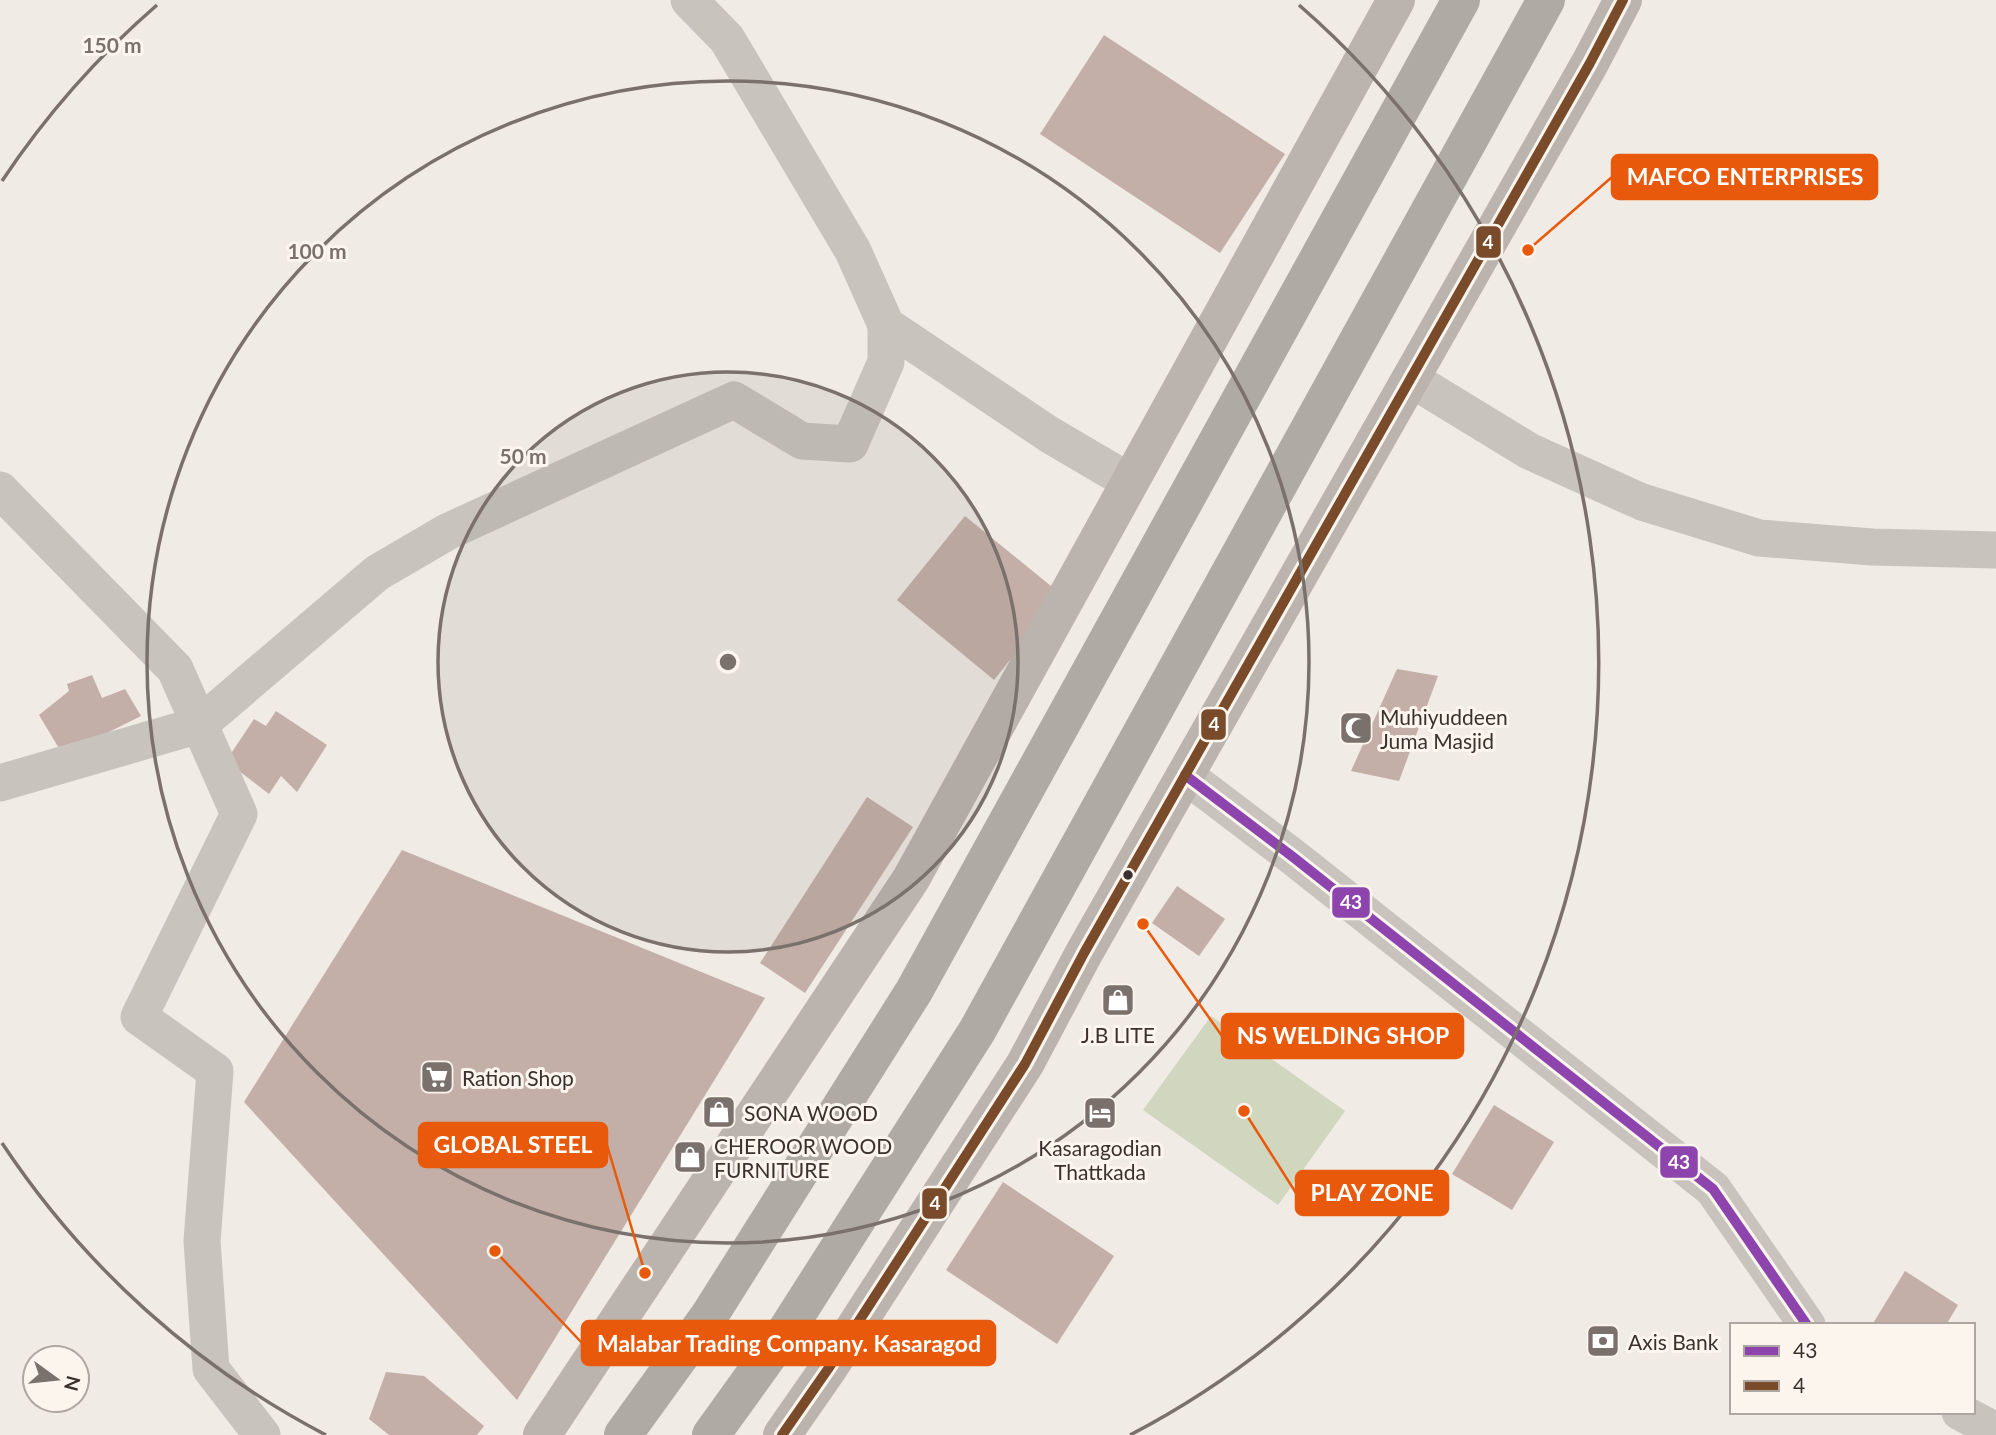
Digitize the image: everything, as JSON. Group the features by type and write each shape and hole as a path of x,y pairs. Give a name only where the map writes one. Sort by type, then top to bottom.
{"highway":[{"path":"623,1435 709,1316 914,991 1461,0"},
{"path":"711,1435 788,1328 977,1031 1546,0"}],"street":[{"path":"0,783 200,725 377,572 447,532 734,400 802,441 850,444 886,362 886,325 853,251 727,39 689,0"},
{"path":"542,1435 911,878 1396,0"},
{"path":"782,1435 828,1369 1025,1064 1084,953 1583,76 1623,0"},
{"path":"886,325 1049,435 1130,482"},
{"path":"1410,379 1554,462 1642,502 1759,538 1872,547 1996,550"},
{"path":"0,490 175,669 239,814 139,1017 215,1071 202,1241 211,1369 262,1435"},
{"path":"1185,775 1293,857 1713,1189 1806,1323"},
{"path":"1964,1414 1996,1431"}],"green space":[{"path":"1211,1016 1345,1111 1278,1205 1143,1110"}],"building":[{"path":"1104,35 1285,154 1220,253 1040,134"},
{"path":"965,516 1062,595 994,680 897,600"},
{"path":"1397,669 1438,676 1399,781 1351,771"},
{"path":"92,675 102,698 125,689 141,716 63,755 39,715 69,691 67,684"},
{"path":"276,711 327,745 297,792 281,776 269,794 226,761 254,719 266,726"},
{"path":"867,797 913,827 805,993 760,963"},
{"path":"402,850 765,998 517,1400 244,1102"},
{"path":"1177,886 1225,919 1199,956 1152,923"},
{"path":"1494,1105 1554,1142 1512,1210 1452,1174"},
{"path":"1003,1182 1114,1256 1057,1344 946,1270"},
{"path":"1905,1271 1958,1305 1947,1323 1873,1323"},
{"path":"386,1372 424,1376 484,1426 477,1435 389,1435 369,1419"}],"transit line":[{"name":"4","path":"782,1435 828,1369 1025,1064 1084,953 1590,63 1623,0"},
{"name":"43","path":"1185,775 1293,857 1713,1189 1806,1323"}],"place":[{"name":"MAFCO ENTERPRISES","path":"1528,250"},
{"name":"Muhiyuddeen Juma Masjid","path":"1356,728"},
{"name":"NS WELDING SHOP","path":"1143,924"},
{"name":"J.B LITE","path":"1118,1000"},
{"name":"Ration Shop","path":"437,1077"},
{"name":"PLAY ZONE","path":"1244,1111"},
{"name":"SONA WOOD","path":"719,1112"},
{"name":"Kasaragodian Thattkada","path":"1100,1113"},
{"name":"CHEROOR WOOD FURNITURE","path":"690,1157"},
{"name":"Malabar Trading Company. Kasaragod","path":"495,1251"},
{"name":"GLOBAL STEEL","path":"645,1273"},
{"name":"Axis Bank","path":"1603,1341"}]}
